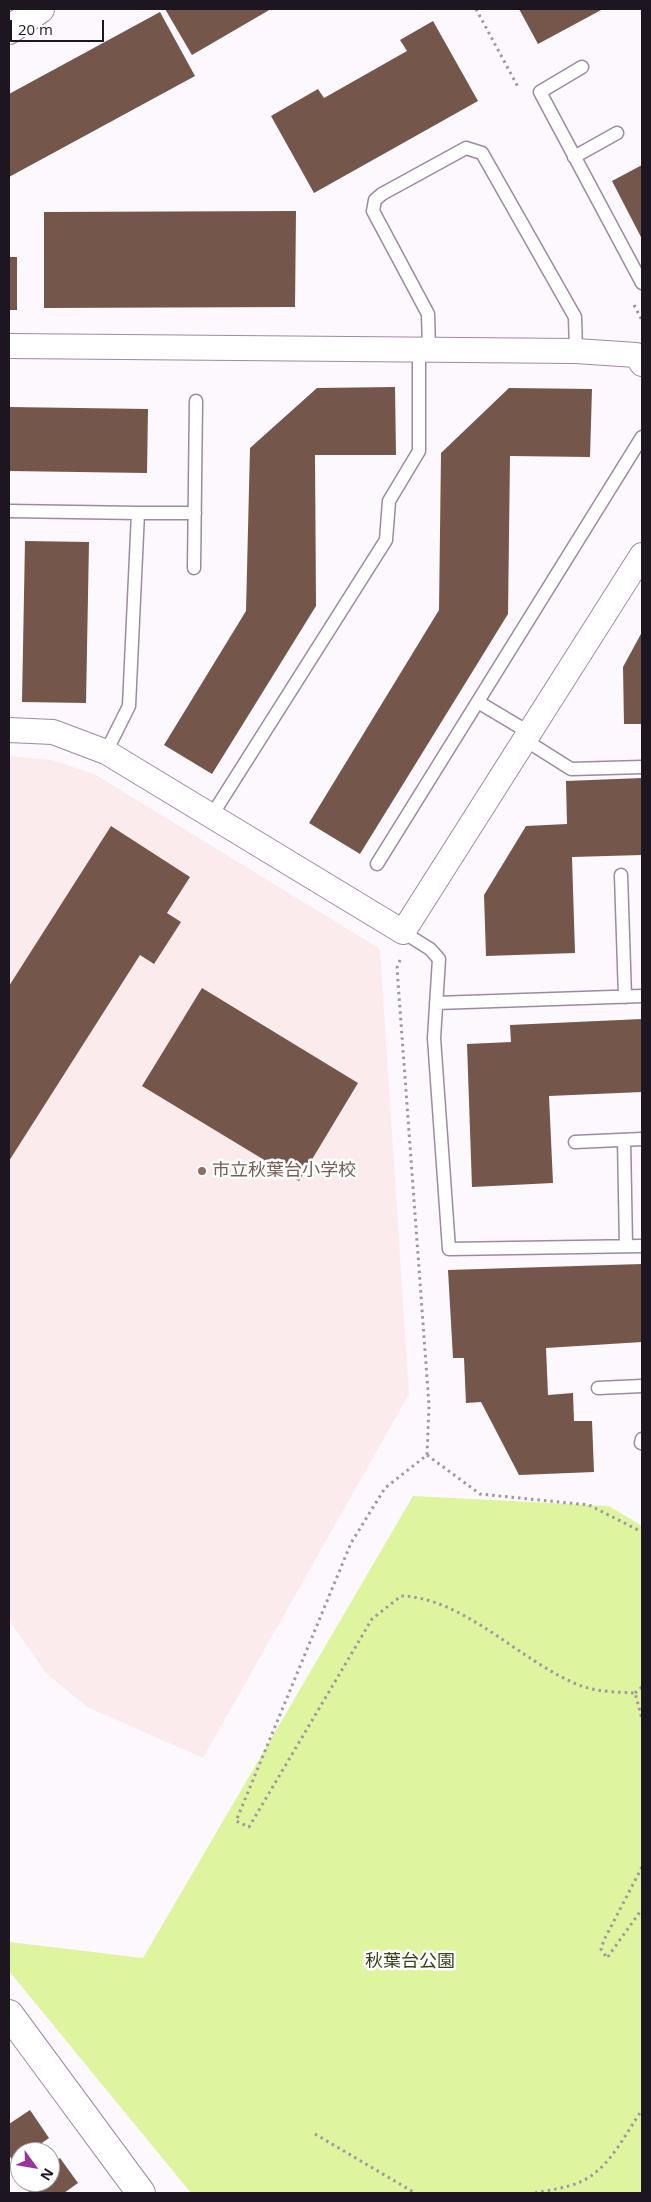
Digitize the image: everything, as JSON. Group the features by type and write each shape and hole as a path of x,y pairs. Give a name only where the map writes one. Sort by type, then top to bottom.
{"street":[{"path":"9,30 40,9"},
{"path":"9,346 576,351 640,356"},
{"path":"9,730 53,732 106,752 402,932 528,737 642,555"},
{"path":"9,2014 141,2193"}],"lane":[{"path":"582,67 540,92 642,283"},
{"path":"574,157 617,132"},
{"path":"212,815 386,540 389,501 419,451 424,349 428,314 373,211 375,200 382,194 466,148 482,153 575,316 576,351"},
{"path":"194,568 196,401"},
{"path":"377,864 642,437"},
{"path":"9,511 195,513"},
{"path":"106,752 129,706 138,513"},
{"path":"478,702 571,770 642,768"},
{"path":"621,875 625,997"},
{"path":"402,932 430,949 439,960 434,1038 449,1249 642,1246"},
{"path":"436,1003 642,996"},
{"path":"575,1142 642,1139"},
{"path":"624,1140 626,1246"},
{"path":"598,1388 642,1386"}],"path":[{"path":"476,9 483,22"},
{"path":"401,957 397,968 429,1405 427,1455 385,1488 351,1543 236,1821 249,1827 372,1619 400,1596 418,1596 435,1602 471,1621 560,1677 581,1686 607,1691 635,1692 642,1687"},
{"path":"427,1455 480,1494 589,1505 642,1532"},
{"path":"635,1692 642,1719"},
{"path":"642,1866 604,1940 601,1948 607,1958 642,1909"},
{"path":"535,2193 580,2183 595,2173 606,2162 642,2110"},
{"path":"315,2134 415,2193"}],"shaded area":[{"name":"市立秋葉台小学校","path":"9,756 52,760 96,775 380,949 409,1394 203,1758 87,1707 46,1673 9,1620"}],"green space":[{"name":"秋葉台公園","path":"413,1496 609,1506 642,1526 642,2193 191,2193 9,1971 9,1942 143,1958"}],"building":[{"path":"165,9 271,9 192,55"},
{"path":"519,9 603,9 538,44"},
{"path":"160,12 195,76 9,177 9,94"},
{"path":"433,21 478,101 314,193 271,116 318,89 324,98 407,51 400,40"},
{"path":"642,165 642,239 612,181"},
{"path":"296,211 295,307 44,308 44,212"},
{"path":"9,257 17,257 17,310 9,310"},
{"path":"395,387 396,455 315,455 316,606 212,774 164,745 246,611 250,448 317,388"},
{"path":"509,388 592,389 590,457 510,456 508,614 360,854 309,823 439,610 441,453"},
{"path":"9,407 148,409 147,473 9,471"},
{"path":"25,541 89,542 86,703 22,702"},
{"path":"642,632 642,724 624,724 623,667"},
{"path":"642,778 642,855 572,857 575,953 486,956 484,895 526,826 567,824 566,781"},
{"path":"111,826 190,877 167,913 181,922 154,964 140,955 9,1161 9,986"},
{"path":"202,988 358,1083 299,1181 142,1086"},
{"path":"642,1019 642,1092 549,1096 553,1183 472,1187 467,1044 511,1042 510,1025"},
{"path":"642,1264 642,1342 546,1348 548,1395 573,1393 574,1421 592,1421 594,1472 519,1475 481,1402 466,1403 464,1358 453,1358 448,1270"},
{"path":"30,2110 49,2138 43,2142 10,2142 10,2157 9,2124"},
{"path":"60,2158 78,2183 64,2193 30,2193 60,2192"}],"place":[{"name":"市立秋葉台小学校","path":"202,1171"}]}
